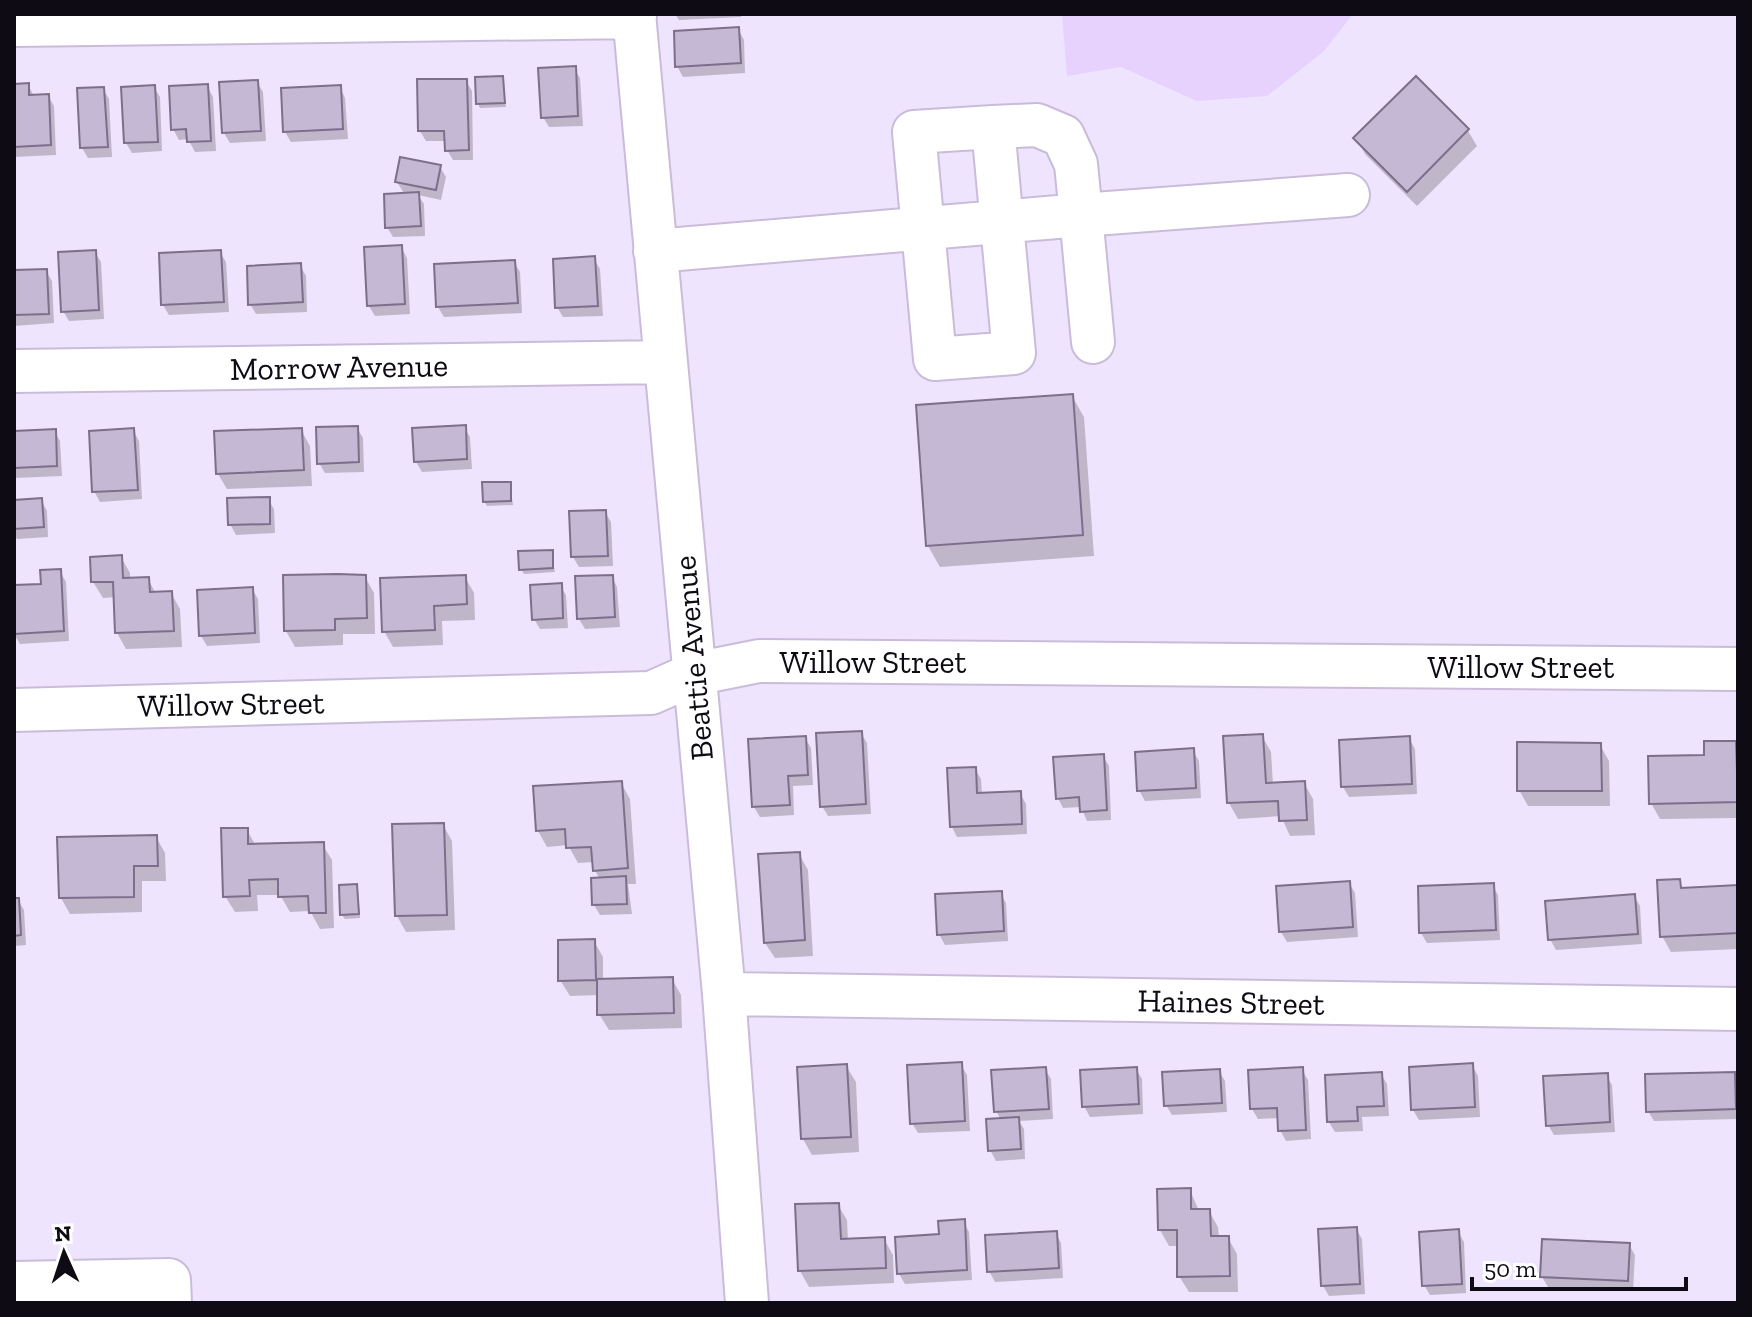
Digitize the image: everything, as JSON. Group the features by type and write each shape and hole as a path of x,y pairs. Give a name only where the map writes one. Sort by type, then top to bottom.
{"street":[{"path":"14,25 634,16"},
{"name":"Beattie Avenue","path":"634,16 724,994 747,1303"},
{"path":"993,127 1014,353 935,359 914,132 993,127 1037,125 1063,136 1076,164 1093,342"},
{"path":"655,251 1348,195"},
{"name":"Morrow Avenue","path":"14,371 665,362"},
{"name":"Willow Street","path":"14,710 651,693 694,674 759,661 1738,669"},
{"name":"Haines Street","path":"724,994 1738,1009"},
{"path":"14,1283 169,1292"}],"shaded area":[{"path":"1062,14 1353,14 1324,51 1267,96 1197,101 1121,67 1067,76"}],"building":[{"path":"739,27 741,63 675,67 674,31"},
{"path":"576,66 578,116 541,118 538,68"},
{"path":"503,76 505,103 476,104 475,77"},
{"path":"1416,76 1469,129 1407,192 1353,138"},
{"path":"417,79 467,79 469,150 445,151 444,131 418,131"},
{"path":"258,80 261,131 222,133 219,82"},
{"path":"29,83 29,95 49,94 51,145 14,147 14,84"},
{"path":"208,84 211,141 187,142 186,129 171,130 169,86"},
{"path":"155,85 158,142 124,143 121,87"},
{"path":"341,85 343,129 283,132 281,88"},
{"path":"104,87 108,147 80,148 77,88"},
{"path":"400,157 441,165 436,190 395,182"},
{"path":"419,192 421,226 385,228 384,194"},
{"path":"402,245 405,304 367,306 364,247"},
{"path":"96,250 99,310 61,312 58,252"},
{"path":"221,250 224,302 161,305 159,253"},
{"path":"595,256 598,306 555,308 553,259"},
{"path":"515,260 518,303 436,307 434,264"},
{"path":"301,263 303,302 248,305 247,266"},
{"path":"47,269 49,314 14,315 14,270"},
{"path":"1073,394 1083,535 926,546 916,405"},
{"path":"466,425 467,459 414,462 412,428"},
{"path":"358,426 359,462 317,464 316,427"},
{"path":"134,428 138,490 92,492 89,431"},
{"path":"302,428 304,470 216,474 214,431"},
{"path":"56,429 57,466 14,468 14,431"},
{"path":"482,482 511,482 511,501 483,502"},
{"path":"270,497 270,524 228,525 227,498"},
{"path":"42,498 44,527 14,529 14,500"},
{"path":"606,510 608,556 571,557 569,511"},
{"path":"553,550 553,568 519,570 518,551"},
{"path":"122,555 123,578 149,577 150,592 172,591 174,631 115,633 113,582 91,582 90,557"},
{"path":"61,569 64,631 14,634 14,585 41,584 40,570"},
{"path":"283,575 366,575 367,618 335,619 335,630 284,631"},
{"path":"466,575 467,604 434,606 435,630 382,632 380,578"},
{"path":"613,575 615,617 577,619 575,576"},
{"path":"562,583 563,618 532,620 530,585"},
{"path":"253,587 255,633 199,636 197,590"},
{"path":"862,731 866,804 820,807 816,733"},
{"path":"1263,734 1266,783 1305,781 1307,820 1279,821 1278,801 1227,803 1223,736"},
{"path":"806,736 808,775 788,776 790,805 752,807 748,739"},
{"path":"1410,736 1412,784 1341,787 1339,740"},
{"path":"1704,741 1736,741 1738,802 1649,804 1648,756 1704,755"},
{"path":"1517,742 1601,743 1602,791 1517,791"},
{"path":"1194,748 1196,788 1137,791 1135,752"},
{"path":"1104,754 1107,810 1080,812 1079,797 1056,799 1053,757"},
{"path":"976,767 977,793 1021,791 1022,824 950,827 947,768"},
{"path":"622,781 628,868 593,871 591,847 566,848 565,829 536,831 533,786"},
{"path":"444,823 447,915 395,916 392,824"},
{"path":"221,828 248,828 248,844 324,842 326,913 309,913 308,896 278,897 278,879 249,880 250,896 223,897"},
{"path":"157,835 158,866 134,866 134,897 59,898 57,837"},
{"path":"800,852 805,940 764,943 758,854"},
{"path":"626,876 627,904 592,905 591,878"},
{"path":"1680,879 1681,888 1738,885 1738,933 1660,937 1657,880"},
{"path":"1350,881 1353,927 1279,932 1276,886"},
{"path":"1494,883 1496,930 1419,933 1418,886"},
{"path":"357,884 359,914 340,915 339,885"},
{"path":"1002,891 1004,931 937,935 935,894"},
{"path":"1635,894 1638,934 1548,940 1545,901"},
{"path":"14,898 19,898 21,935 14,936"},
{"path":"595,939 596,979 673,977 674,1013 597,1015 597,980 558,981 558,940"},
{"path":"962,1062 965,1121 910,1124 907,1065"},
{"path":"1473,1063 1475,1107 1411,1110 1409,1067"},
{"path":"847,1064 851,1137 801,1139 797,1067"},
{"path":"1046,1067 1049,1109 994,1112 991,1070"},
{"path":"1137,1067 1139,1104 1082,1107 1080,1070"},
{"path":"1303,1067 1306,1130 1278,1131 1277,1108 1250,1109 1248,1070"},
{"path":"1220,1069 1222,1103 1164,1106 1162,1072"},
{"path":"1382,1072 1384,1106 1357,1107 1358,1121 1327,1122 1325,1075"},
{"path":"1735,1072 1736,1109 1646,1112 1645,1074"},
{"path":"1608,1073 1610,1122 1546,1126 1543,1076"},
{"path":"1019,1117 1021,1149 988,1151 986,1119"},
{"path":"1191,1188 1191,1209 1210,1209 1211,1236 1229,1236 1230,1276 1177,1277 1177,1230 1158,1230 1157,1189"},
{"path":"839,1203 841,1239 885,1237 886,1268 798,1271 795,1204"},
{"path":"965,1219 967,1270 897,1274 895,1237 939,1234 938,1221"},
{"path":"1357,1227 1360,1284 1321,1286 1318,1229"},
{"path":"1459,1229 1462,1284 1422,1286 1419,1232"},
{"path":"1057,1231 1059,1268 987,1272 985,1235"},
{"path":"1542,1239 1630,1243 1628,1281 1540,1277"}]}
